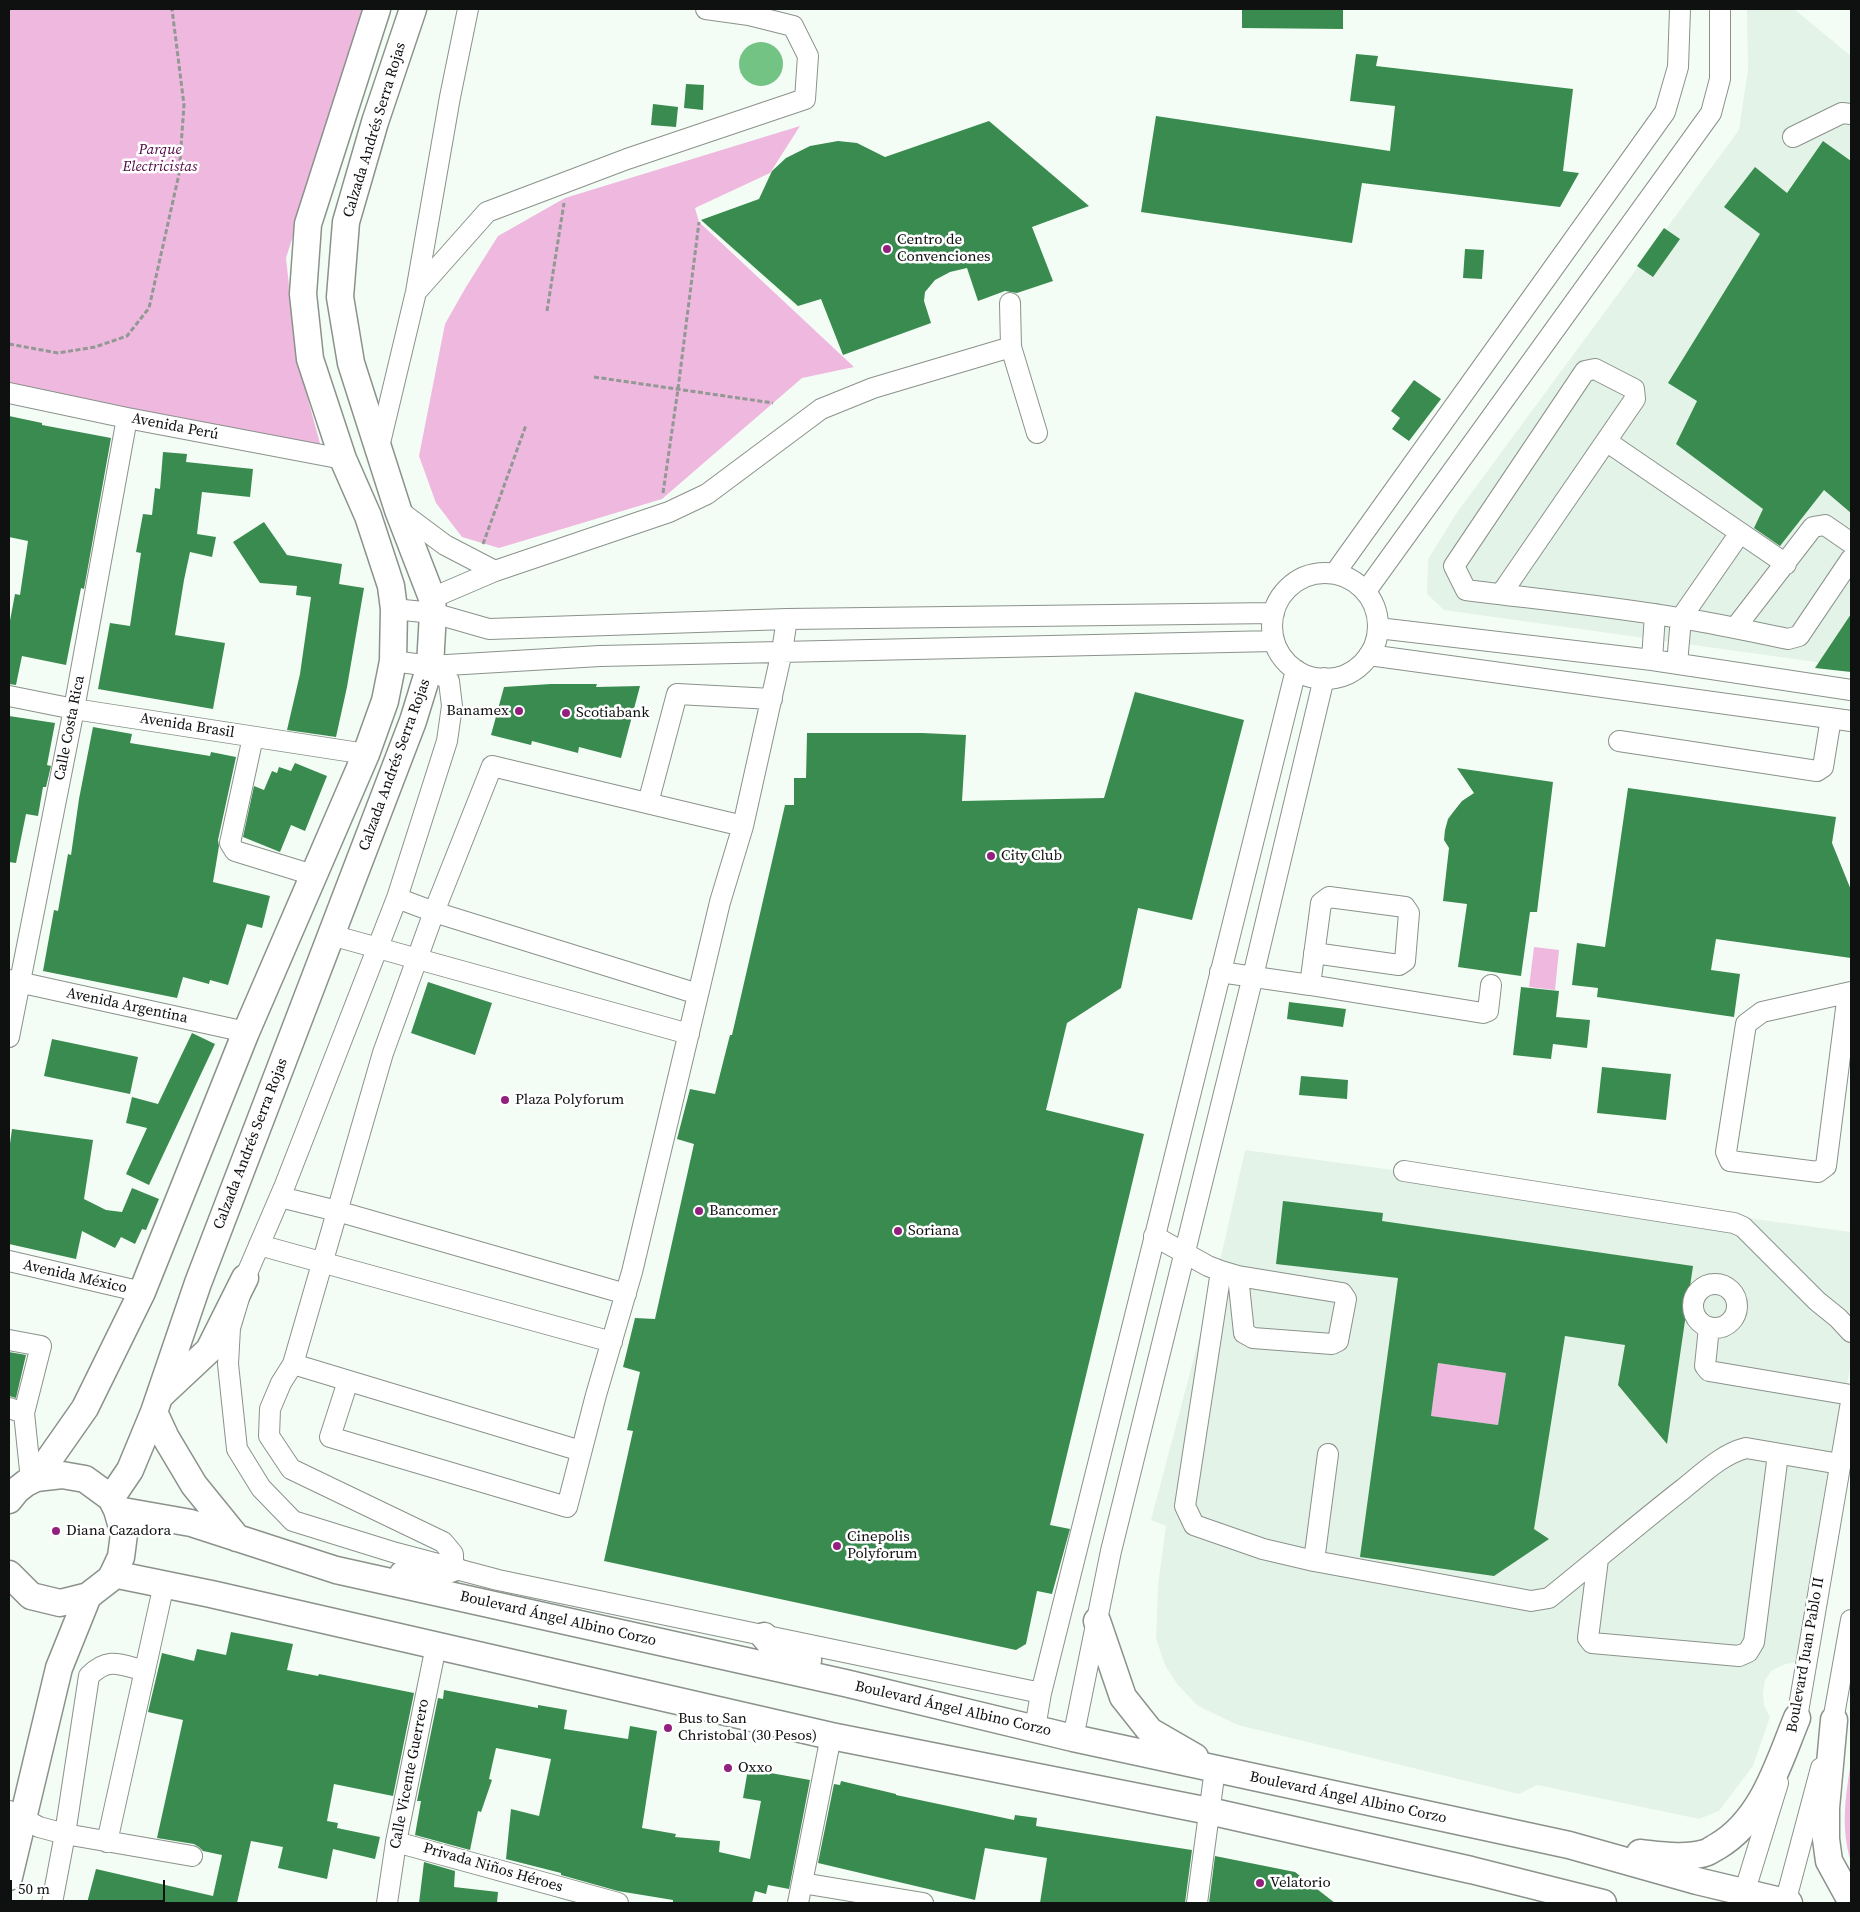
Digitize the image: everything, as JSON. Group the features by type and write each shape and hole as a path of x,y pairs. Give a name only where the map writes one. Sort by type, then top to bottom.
{"main road":[{"name":"Calzada Andrés Serra Rojas","path":"22,1484 86,1408 142,1292 246,1032 366,754 385,701 393,661 394,609 391,586 368,516 343,459 310,358 303,294 308,224 377,9"},
{"name":"Calzada Andrés Serra Rojas","path":"114,1504 130,1470 156,1404 198,1283 413,721 430,666 432,606 398,510 351,363 340,297 346,222 374,122 413,9"},
{"path":"294,922 331,935"},
{"path":"238,1538 194,1485 166,1438 156,1404 209,1350 245,1278"},
{"path":"9,1583 32,1596 60,1602 88,1596 110,1578 121,1557 124,1534 114,1504 85,1479 62,1475 22,1484"},
{"name":"Boulevard Ángel Albino Corzo","path":"114,1504 191,1524 336,1570 845,1683 1073,1738 1570,1845 1743,1898 1786,1903"},
{"path":"360,1575 380,1571 428,1577 453,1568"},
{"path":"113,1574 831,1736 1209,1811 1471,1870 1603,1903"},
{"path":"9,1877 16,1814 58,1668 88,1596"},
{"path":"1097,1620 1123,1697 1139,1718 1150,1731 1215,1769"},
{"path":"764,1636 780,1652 829,1666 836,1670 845,1683"},
{"path":"1570,1845 1675,1856 1705,1853 1728,1839 1747,1822 1768,1788 1797,1718"},
{"path":"1834,1720 1826,1808 1826,1839 1829,1861 1851,1901"}],"street":[{"path":"379,447 416,292 450,97 468,9"},
{"path":"416,292 487,212 627,159 805,99 808,56 793,26 749,15 706,9"},
{"path":"1335,573 1665,112 1678,67 1680,9"},
{"path":"1366,591 1710,113 1720,79 1720,9"},
{"path":"1793,137 1842,113 1851,114"},
{"path":"1010,303 1012,347 1037,434"},
{"path":"394,609 432,606 495,570 669,512 707,494 821,410 873,388 1012,347"},
{"path":"1501,594 1635,399 1634,389 1595,369 1586,371 1454,566 1466,590 1655,614 1788,639 1799,636 1851,560"},
{"name":"Avenida Perú","path":"9,393 127,418 343,459"},
{"name":"Calle Costa Rica","path":"9,1037 14,981 74,709 127,418"},
{"path":"1606,441 1786,564"},
{"path":"398,510 445,545 495,570"},
{"path":"1735,628 1814,527 1824,525 1851,544"},
{"path":"1677,664 1681,618 1740,533"},
{"path":"1335,573 1350,578 1366,591 1374,607 1378,628 1375,642 1362,664 1349,673 1336,678 1324,678 1310,676 1296,670 1282,658 1274,642 1274,613 1280,598 1294,582 1314,574 1335,573"},
{"path":"432,606 489,629 787,619 1274,613"},
{"path":"1652,660 1655,614"},
{"path":"348,1381 330,1437 567,1507 626,1294 720,902 743,826 772,699 787,619"},
{"path":"1378,628 1652,660 1851,690"},
{"path":"393,661 430,666 495,664 600,656 1274,642"},
{"path":"1368,655 1851,721"},
{"path":"430,666 449,682 452,706 447,741 397,898 280,1197 245,1278 230,1328 228,1364 237,1449 262,1488 294,1521 396,1553 498,1580 1041,1693"},
{"path":"1034,1728 1154,1236 1296,670"},
{"path":"1073,1738 1111,1551 1253,976 1324,678"},
{"path":"648,803 677,694 772,699"},
{"name":"Avenida Brasil","path":"9,696 74,709 366,754"},
{"path":"1619,741 1817,771 1823,767 1831,718"},
{"path":"253,737 230,842 235,851 313,875"},
{"path":"453,1568 453,1554 443,1542 291,1469 269,1436 270,1409 281,1383 293,1364 384,1053 434,912 492,766 743,826"},
{"path":"1310,984 1314,953 1321,903 1329,897 1405,907 1409,913 1405,961 1399,965 1314,953"},
{"path":"397,898 434,912 698,994"},
{"path":"331,935 689,1034"},
{"path":"1220,972 1310,984 1483,1013 1488,1011 1491,985"},
{"name":"Avenida Argentina","path":"14,981 246,1032"},
{"path":"1850,993 1826,1166 1818,1172 1730,1161 1726,1152 1746,1024 1762,1012 1850,993"},
{"path":"1404,1171 1734,1223 1743,1226 1817,1301 1838,1318 1851,1332"},
{"path":"280,1197 337,1211 626,1294"},
{"path":"1154,1236 1208,1266 1229,1274 1342,1293 1346,1300 1338,1341 1332,1344 1253,1338 1244,1333 1229,1274"},
{"path":"259,1245 612,1342"},
{"name":"Avenida México","path":"9,1261 142,1292"},
{"path":"1229,1274 1185,1506 1194,1525 1263,1548 1314,1561 1530,1600 1549,1598 1661,1506 1735,1451 1746,1448 1840,1464"},
{"path":"1709,1327 1705,1366 1709,1371 1851,1395"},
{"path":"9,1340 40,1346 16,1411 22,1484"},
{"path":"293,1364 581,1451"},
{"name":"Boulevard Juan Pablo II","path":"1743,1898 1768,1821 1797,1718 1851,1402"},
{"path":"1314,1561 1328,1454"},
{"path":"1598,1559 1588,1638 1592,1643 1739,1656 1748,1652 1754,1642 1778,1454"},
{"path":"108,1842 164,1584"},
{"path":"1786,1903 1834,1720 1851,1620"},
{"name":"Calle Vicente Guerrero","path":"387,1903 396,1842 436,1646"},
{"path":"52,1903 65,1834 89,1676 99,1666 112,1663 145,1671"},
{"path":"798,1903 831,1736"},
{"path":"1197,1903 1215,1769"},
{"path":"16,1814 39,1827 65,1834 192,1856"},
{"name":"Privada Niños Héroes","path":"396,1842 618,1903"},
{"path":"802,1883 923,1903"}],"path":[{"path":"9,344 58,352 95,347 127,336 150,308 179,174 184,105 172,9"},
{"path":"547,311 566,182"},
{"path":"662,499 699,222"},
{"path":"594,377 773,403"},
{"path":"476,561 526,425"}],"shaded area":[{"path":"1747,9 1794,9 1851,56 1851,667 1444,610 1427,594 1428,559 1458,511 1739,130 1748,69"},
{"path":"757,42 765,42 777,48 783,64 777,80 765,86 757,86 745,80 739,68 739,60 745,48"},
{"path":"1245,1150 1851,1232 1851,1363 1797,1662 1772,1670 1765,1680 1764,1705 1770,1717 1753,1766 1719,1811 1699,1819 1537,1785 1519,1794 1238,1725 1198,1706 1177,1684 1165,1665 1156,1639 1158,1585 1166,1526 1151,1520 1223,1248"}],"green space":[{"name":"Parque Electricistas","path":"9,9 365,9 286,258 297,359 321,447 9,387"},
{"path":"800,126 770,173 695,208 699,222 854,367 802,378 662,499 499,548 462,537 436,503 419,456 445,324 498,236 565,198"},
{"path":"1534,947 1559,950 1555,990 1529,987"},
{"path":"1438,1363 1506,1373 1498,1425 1431,1416"},
{"path":"1851,1760 1851,1862 1845,1823"}],"building":[{"path":"1242,9 1343,9 1343,29 1242,28"},
{"path":"1356,54 1378,56 1376,66 1573,89 1563,171 1579,173 1560,207 1362,183 1352,243 1141,212 1156,116 1390,151 1395,106 1350,101"},
{"path":"686,84 704,85 703,110 684,108"},
{"path":"653,104 678,107 676,127 651,125"},
{"name":"Centro de Convenciones","path":"989,121 1089,206 1032,227 1053,281 1017,293 1005,291 978,301 967,268 950,272 935,280 925,292 924,301 931,323 843,355 821,299 798,306 701,220 759,199 772,171 786,158 810,146 838,141 857,143 885,157"},
{"path":"1823,141 1851,161 1851,513 1824,490 1780,546 1754,528 1763,509 1676,444 1697,401 1668,383 1760,234 1724,207 1755,167 1787,193"},
{"path":"1664,228 1680,239 1653,277 1637,266"},
{"path":"1465,249 1484,250 1482,279 1463,278"},
{"path":"1414,380 1441,399 1409,441 1392,429 1400,418 1391,411"},
{"path":"9,416 42,423 42,425 111,438 84,589 81,588 66,665 22,656 16,685 9,684 9,626 15,594 20,595 28,541 9,537"},
{"path":"163,452 187,454 186,462 253,469 250,497 202,492 197,534 216,537 212,557 190,552 184,580 175,635 225,643 213,709 98,689 110,623 130,626 141,553 136,552 143,514 152,515 155,488 160,489"},
{"path":"264,522 287,555 342,564 339,584 364,588 347,687 336,737 287,730 300,674 311,597 296,595 297,586 260,583 233,542"},
{"path":"1851,614 1851,672 1815,668"},
{"path":"597,684 596,687 640,686 621,758 579,747 578,753 532,741 531,745 491,735 504,687"},
{"path":"1135,692 1244,720 1192,920 1138,908 1121,988 1067,1023 1046,1110 1144,1134 1050,1525 1070,1529 1052,1594 1037,1591 1026,1644 1016,1650 604,1561 633,1431 627,1430 640,1372 623,1367 635,1318 655,1319 694,1144 677,1139 690,1089 715,1094 730,1035 732,1035 785,805 794,805 794,778 806,778 807,733 966,735 962,801 1104,798"},
{"path":"9,716 55,723 47,765 51,766 46,787 43,787 38,816 26,814 16,863 9,862"},
{"path":"93,727 132,734 130,743 210,756 211,752 236,757 218,840 219,846 213,882 270,896 262,928 247,924 228,985 210,980 209,984 183,977 177,998 43,971 54,910 58,911 68,854 71,855 79,799"},
{"path":"295,763 327,776 305,831 291,825 280,852 243,837 254,786 264,790 272,771 277,773 279,767 291,771"},
{"path":"1457,768 1553,782 1537,912 1530,912 1521,976 1458,967 1467,904 1443,901 1449,848 1444,840 1448,819 1462,801 1474,793"},
{"path":"1628,788 1836,817 1832,843 1851,890 1851,958 1716,939 1711,970 1740,974 1734,1017 1597,997 1598,988 1572,985 1577,943 1605,947"},
{"path":"428,982 492,1003 475,1055 411,1033"},
{"path":"1521,987 1559,991 1556,1017 1590,1020 1587,1048 1553,1044 1551,1059 1513,1055"},
{"path":"1289,1002 1346,1009 1343,1027 1287,1019"},
{"path":"192,1033 215,1044 149,1185 126,1174 147,1128 126,1123 132,1097 158,1104"},
{"path":"52,1039 138,1057 130,1094 44,1076"},
{"path":"1602,1067 1671,1074 1666,1120 1597,1113"},
{"path":"1301,1076 1348,1080 1347,1099 1299,1095"},
{"path":"12,1129 93,1140 84,1199 106,1210 122,1212 132,1188 159,1199 146,1230 142,1229 135,1244 121,1237 115,1248 82,1231 76,1259 9,1244 9,1151"},
{"path":"1283,1201 1383,1213 1382,1221 1693,1266 1667,1444 1618,1385 1625,1345 1565,1336 1534,1529 1549,1539 1494,1576 1360,1557 1398,1278 1276,1264","holes":["1438,1363 1506,1373 1498,1425 1431,1416"]},
{"path":"9,1352 26,1355 16,1398 9,1396"},
{"path":"231,1632 293,1644 287,1670 318,1676 319,1674 414,1693 393,1796 334,1784 327,1821 338,1823 337,1828 380,1837 375,1859 333,1849 327,1879 278,1868 283,1847 251,1841 237,1903 87,1903 96,1869 213,1896 222,1855 203,1851 194,1844 157,1838 183,1720 148,1712 162,1653 194,1661 197,1649 226,1655"},
{"path":"444,1690 538,1708 538,1705 567,1710 564,1729 628,1739 630,1726 657,1731 642,1828 676,1834 675,1837 720,1841 719,1852 750,1859 761,1801 743,1798 748,1769 810,1780 789,1889 768,1885 766,1894 755,1891 752,1903 673,1903 673,1900 618,1891 561,1875 561,1873 506,1859 511,1809 539,1816 551,1759 496,1748 489,1779 492,1780 481,1812 478,1811 470,1850 415,1835 421,1801 417,1801 438,1698 443,1699"},
{"path":"841,1781 896,1795 1014,1820 1015,1815 1037,1818 1036,1826 1192,1850 1185,1903 1040,1903 1047,1858 985,1848 975,1900 818,1863 834,1784 840,1785"},
{"name":"Velatorio","path":"1215,1856 1295,1872 1335,1903 1209,1903"},
{"path":"424,1862 455,1871 454,1887 498,1892 497,1903 419,1903"}],"place":[{"name":"Centro de Convenciones","path":"887,249"},
{"name":"Banamex","path":"519,711"},
{"name":"Scotiabank","path":"566,713"},
{"name":"City Club","path":"991,856"},
{"name":"Plaza Polyforum","path":"505,1100"},
{"name":"Bancomer","path":"699,1211"},
{"name":"Soriana","path":"898,1231"},
{"name":"Diana Cazadora","path":"56,1531"},
{"name":"Cinepolis Polyforum","path":"837,1546"},
{"name":"Bus to San Christobal (30 Pesos)","path":"668,1728"},
{"name":"Oxxo","path":"728,1768"},
{"name":"Velatorio","path":"1260,1883"}]}
